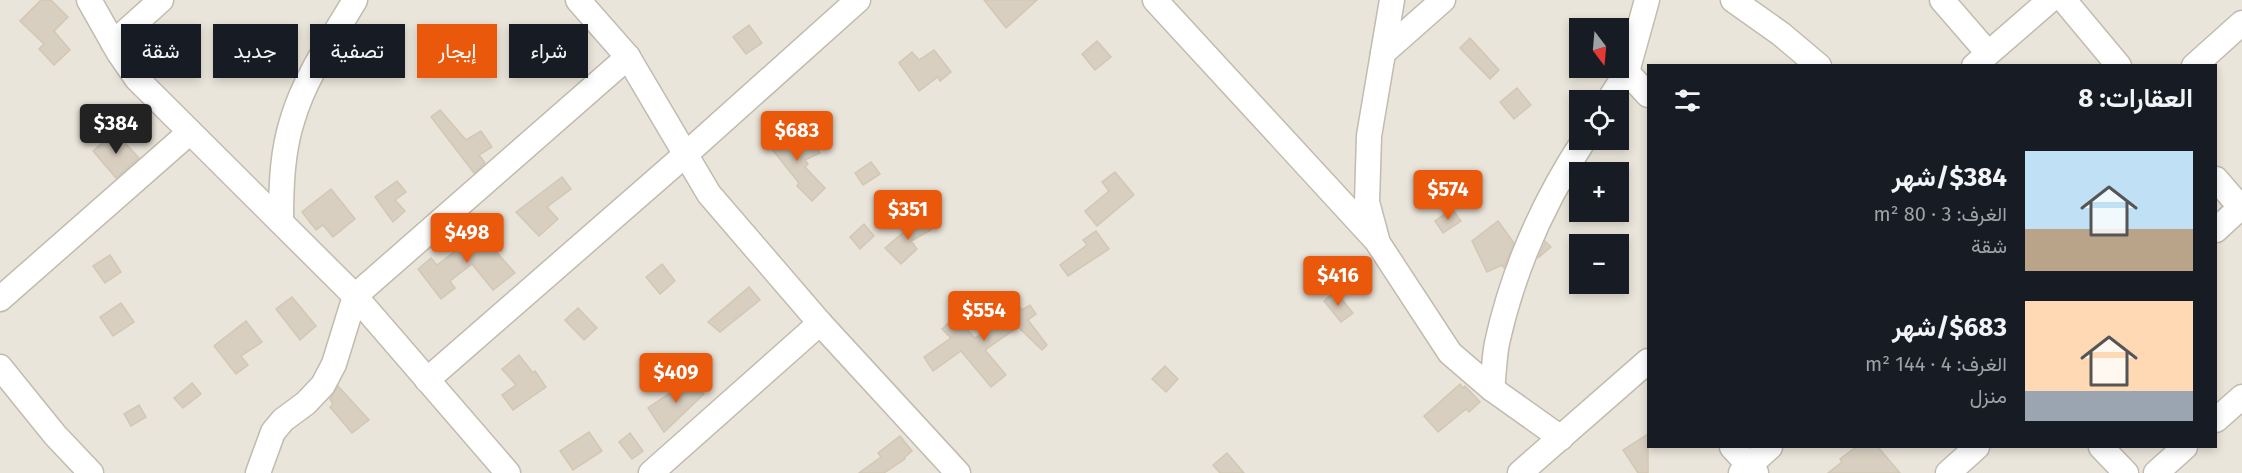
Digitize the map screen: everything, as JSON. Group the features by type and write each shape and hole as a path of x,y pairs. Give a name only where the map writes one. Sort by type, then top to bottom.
{"street":[{"path":"89,0 113,43 137,79 355,297 508,473"},
{"path":"113,43 161,0"},
{"path":"280,222 285,147 293,116 312,72 356,0"},
{"path":"578,0 628,57 709,194 820,323 958,473"},
{"path":"427,380 685,155 858,0"},
{"path":"1155,0 1378,243 1450,353 1492,389 1561,438"},
{"path":"1378,243 1367,202 1370,136 1392,0"},
{"path":"1383,53 1443,0"},
{"path":"1629,65 1647,0"},
{"path":"1733,0 1781,34 1817,64"},
{"path":"1942,0 1981,59 2050,0"},
{"path":"2064,0 2117,64"},
{"path":"2196,64 2242,24"},
{"path":"258,473 273,432 283,420 306,403 317,391 334,364 355,297 628,57"},
{"path":"1629,74 1647,94"},
{"path":"0,299 190,132"},
{"path":"1492,389 1497,343 1518,270 1559,179 1578,150"},
{"path":"2217,180 2241,207 2217,229"},
{"path":"651,473 820,323"},
{"path":"1520,473 1647,362"},
{"path":"0,368 55,435 91,473"},
{"path":"1733,448 1749,470 1769,448"},
{"path":"1948,473 1976,448"},
{"path":"2103,448 2126,473"},
{"path":"2156,473 2184,448"}],"shaded area":[{"path":"0,0 2242,0 2242,473 0,473"}],"building":[{"path":"41,0 51,0 68,17 54,31 70,50 54,65 39,49 44,44 20,21"},
{"path":"984,0 1037,0 1006,28"},
{"path":"749,25 762,43 746,54 733,37"},
{"path":"1470,38 1499,70 1490,79 1460,48"},
{"path":"1097,41 1111,57 1095,70 1082,54"},
{"path":"934,50 951,72 940,81 938,77 919,91 899,63 912,52 919,60"},
{"path":"1517,88 1531,105 1514,119 1500,102"},
{"path":"440,110 466,140 481,131 492,147 479,155 485,163 474,173 431,117"},
{"path":"775,128 792,149 812,138 820,153 805,160 808,164 805,167 825,188 812,201 797,186 799,183 763,138"},
{"path":"115,132 139,158 116,178 93,151"},
{"path":"871,162 880,174 863,185 855,173"},
{"path":"1115,172 1134,195 1097,226 1085,211 1109,191 1102,182"},
{"path":"562,177 571,189 547,207 558,219 539,236 516,212"},
{"path":"397,181 406,192 395,200 405,211 393,222 375,197"},
{"path":"331,189 355,219 333,237 323,225 316,230 302,212"},
{"path":"1452,209 1461,221 1443,233 1435,221"},
{"path":"923,216 931,230 911,241 917,249 901,264 885,248"},
{"path":"1498,221 1514,243 1504,268 1502,265 1487,272 1472,241"},
{"path":"471,223 515,273 493,290 472,264 450,281 455,288 441,299 418,269 431,258 437,265 466,243 458,234"},
{"path":"864,224 874,236 860,249 850,237"},
{"path":"1096,231 1109,249 1068,276 1060,265 1087,245 1083,240"},
{"path":"1545,241 1551,247 1538,258 1545,243"},
{"path":"110,255 121,272 105,283 93,266"},
{"path":"662,264 675,281 660,294 646,277"},
{"path":"749,287 760,300 720,332 708,322"},
{"path":"1335,291 1353,313 1341,322 1324,301"},
{"path":"292,297 316,326 300,340 276,309"},
{"path":"1016,302 1022,310 1030,305 1036,314 1028,320 1047,345 1042,350 1018,327 985,350 1006,375 991,387 961,351 933,371 924,357 951,338 942,329 955,317 975,338 999,324 995,317"},
{"path":"121,303 134,322 113,336 100,317"},
{"path":"578,308 597,328 584,340 565,320"},
{"path":"246,321 262,342 241,356 248,365 236,374 214,346"},
{"path":"519,355 533,373 535,371 546,387 513,410 502,395 516,385 502,369"},
{"path":"1165,366 1178,379 1166,392 1152,379"},
{"path":"688,377 704,394 664,432 648,408"},
{"path":"192,383 201,394 183,408 174,398"},
{"path":"1460,384 1463,388 1465,386 1480,402 1469,412 1466,409 1438,432 1424,416"},
{"path":"338,386 369,420 352,433 330,407 333,404 330,399"},
{"path":"139,405 146,417 131,426 124,414"},
{"path":"589,432 602,451 573,470 560,451"},
{"path":"630,433 643,451 632,459 619,442"},
{"path":"1647,435 1648,473 1638,473 1623,450"},
{"path":"900,436 912,451 905,459 884,473 859,473 881,457 878,453"},
{"path":"1855,448 1879,448 1900,473 1828,473 1842,462 1840,459"},
{"path":"1227,453 1244,473 1220,473 1213,465"}]}
